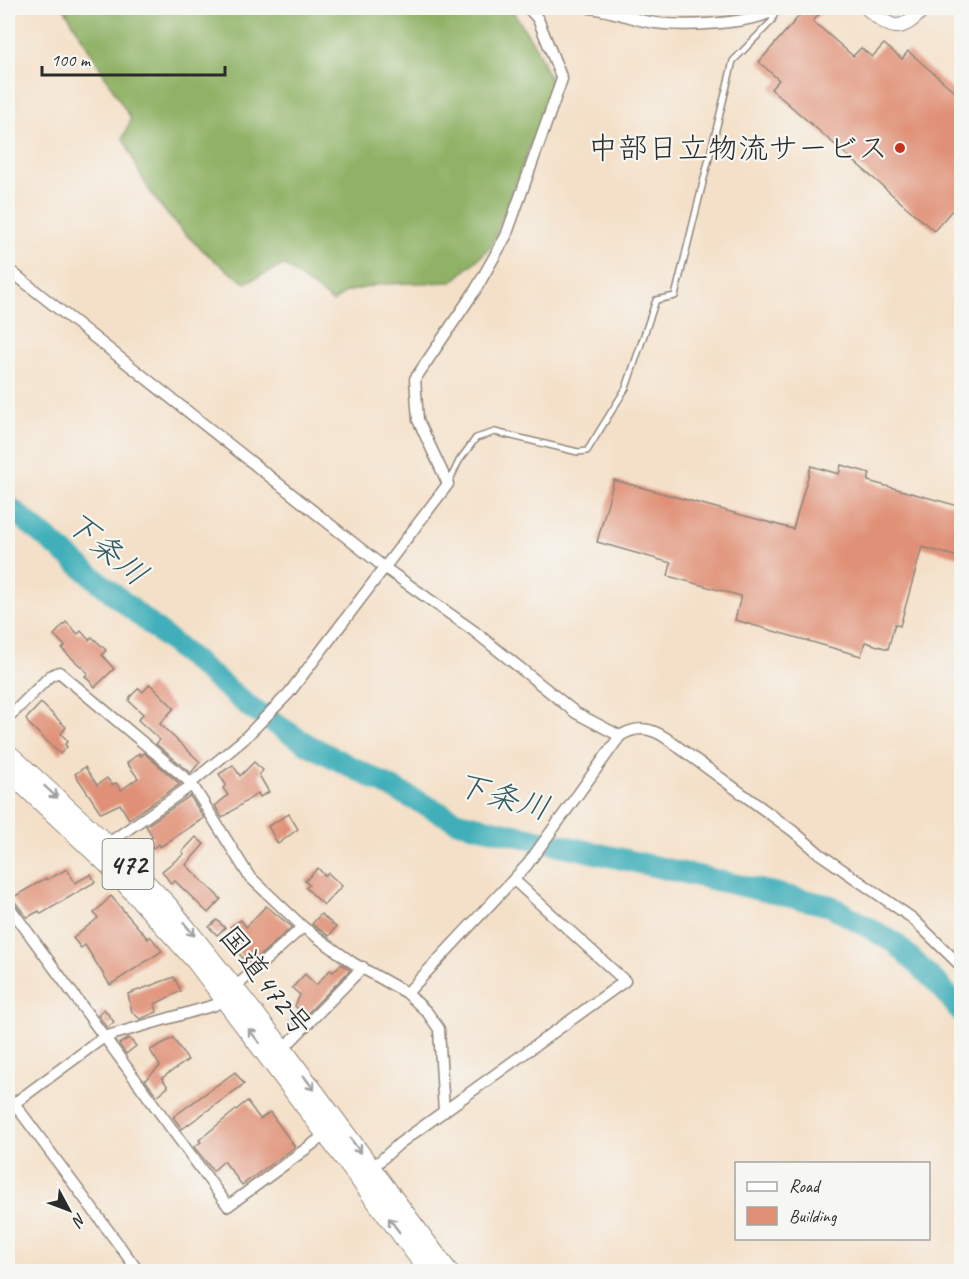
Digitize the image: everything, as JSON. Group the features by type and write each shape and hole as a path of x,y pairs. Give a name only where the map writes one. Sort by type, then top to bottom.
{"highway":[{"name":"国道472号","path":"8,753 107,844 169,906 229,993 333,1129 372,1168 449,1272"},
{"name":"国道472号","path":"11,781 110,867 283,1049 333,1129 429,1272"}],"street":[{"path":"107,844 191,784 243,740 289,693 448,484 418,420 415,378 476,289 506,236 562,79 538,19 528,8"},
{"path":"590,8 646,21 714,23 743,21 767,16 778,9"},
{"path":"867,8 884,23 899,27 907,25 924,8"},
{"path":"8,269 385,568 474,631 576,713 620,736"},
{"path":"8,718 50,676 59,672 191,784 249,876 303,927 407,993 427,1012 439,1029 444,1112"},
{"path":"407,993 527,865 620,736 633,728 655,730 793,831 820,854 912,918 962,966"},
{"path":"372,1168 400,1143 625,981 514,880"},
{"path":"8,905 228,1206 333,1129"},
{"path":"139,1272 11,1106 104,1037 215,1005 303,927"},
{"path":"283,1049 363,967"}],"lane":[{"path":"448,484 459,461 476,438 495,432 578,452 587,451 626,388 656,300 675,296 733,61 772,21 778,9"}],"green space":[{"path":"64,8 511,8 537,49 553,87 491,247 452,282 381,284 346,292 333,302 284,265 245,283 206,253 170,218 142,178 123,138 131,119"}],"building":[{"name":"中部日立物流サービス","path":"806,8 825,8 813,21 853,56 861,48 872,57 884,44 902,59 908,51 962,98 962,199 934,231 771,89 779,80 759,62"},
{"path":"841,465 870,473 868,481 962,507 962,558 922,547 900,626 895,624 888,649 865,642 861,656 735,620 741,596 668,576 671,563 597,542 614,480 793,529 811,466 839,474"},
{"path":"66,622 78,634 81,631 89,640 92,637 106,650 102,655 114,669 95,687 85,676 88,673 62,649 65,646 54,635"},
{"path":"150,684 174,708 160,724 200,762 191,773 156,744 160,740 138,720 143,714 129,701 139,688 143,692"},
{"path":"41,703 66,727 61,734 68,741 65,744 67,747 60,754 26,719"},
{"path":"139,753 141,756 144,753 180,784 129,819 120,804 101,813 75,774 85,767 97,785 107,778 112,785 116,783 121,790 138,778 127,763"},
{"path":"254,762 263,770 259,775 269,792 260,797 258,793 222,818 215,806 228,795 223,788 226,785 219,774 233,765 240,776"},
{"path":"190,796 204,818 160,847 159,844 153,848 147,840 153,837 146,826"},
{"path":"289,814 298,829 278,844 268,826"},
{"path":"196,837 204,844 186,865 221,899 208,913 175,881 171,884 162,871 184,854 182,852"},
{"path":"318,868 325,876 328,873 342,886 324,905 306,888 309,885 305,881"},
{"path":"67,869 75,883 91,874 95,882 41,914 39,911 28,917 25,915 12,898 46,878 47,880"},
{"path":"111,896 148,939 150,936 162,951 110,985 85,945 81,948 73,938 98,918 94,913"},
{"path":"266,906 292,927 248,966 236,949 243,943 230,927 241,920 246,927"},
{"path":"321,914 336,927 329,936 312,924"},
{"path":"217,920 225,928 217,935 209,927"},
{"path":"341,964 350,970 296,1025 290,1020 299,1010 295,1006 300,995 292,988 305,974 316,985 330,970 333,972"},
{"path":"174,977 181,991 155,1004 157,1012 140,1019 132,1012 128,994"},
{"path":"104,1009 114,1022 107,1028 98,1015"},
{"path":"129,1038 136,1046 126,1054 119,1044"},
{"path":"173,1038 188,1060 162,1078 168,1087 157,1096 145,1080 160,1066 150,1050"},
{"path":"235,1072 244,1084 182,1129 173,1117"},
{"path":"247,1101 260,1119 270,1112 295,1147 242,1185 224,1161 213,1171 194,1147 201,1142 199,1140"}],"waterway":[{"name":"下条川","path":"8,506 252,709 307,744 458,822 831,906 895,943 941,987 962,1013"}],"place":[{"name":"中部日立物流サービス","path":"900,148"}]}
